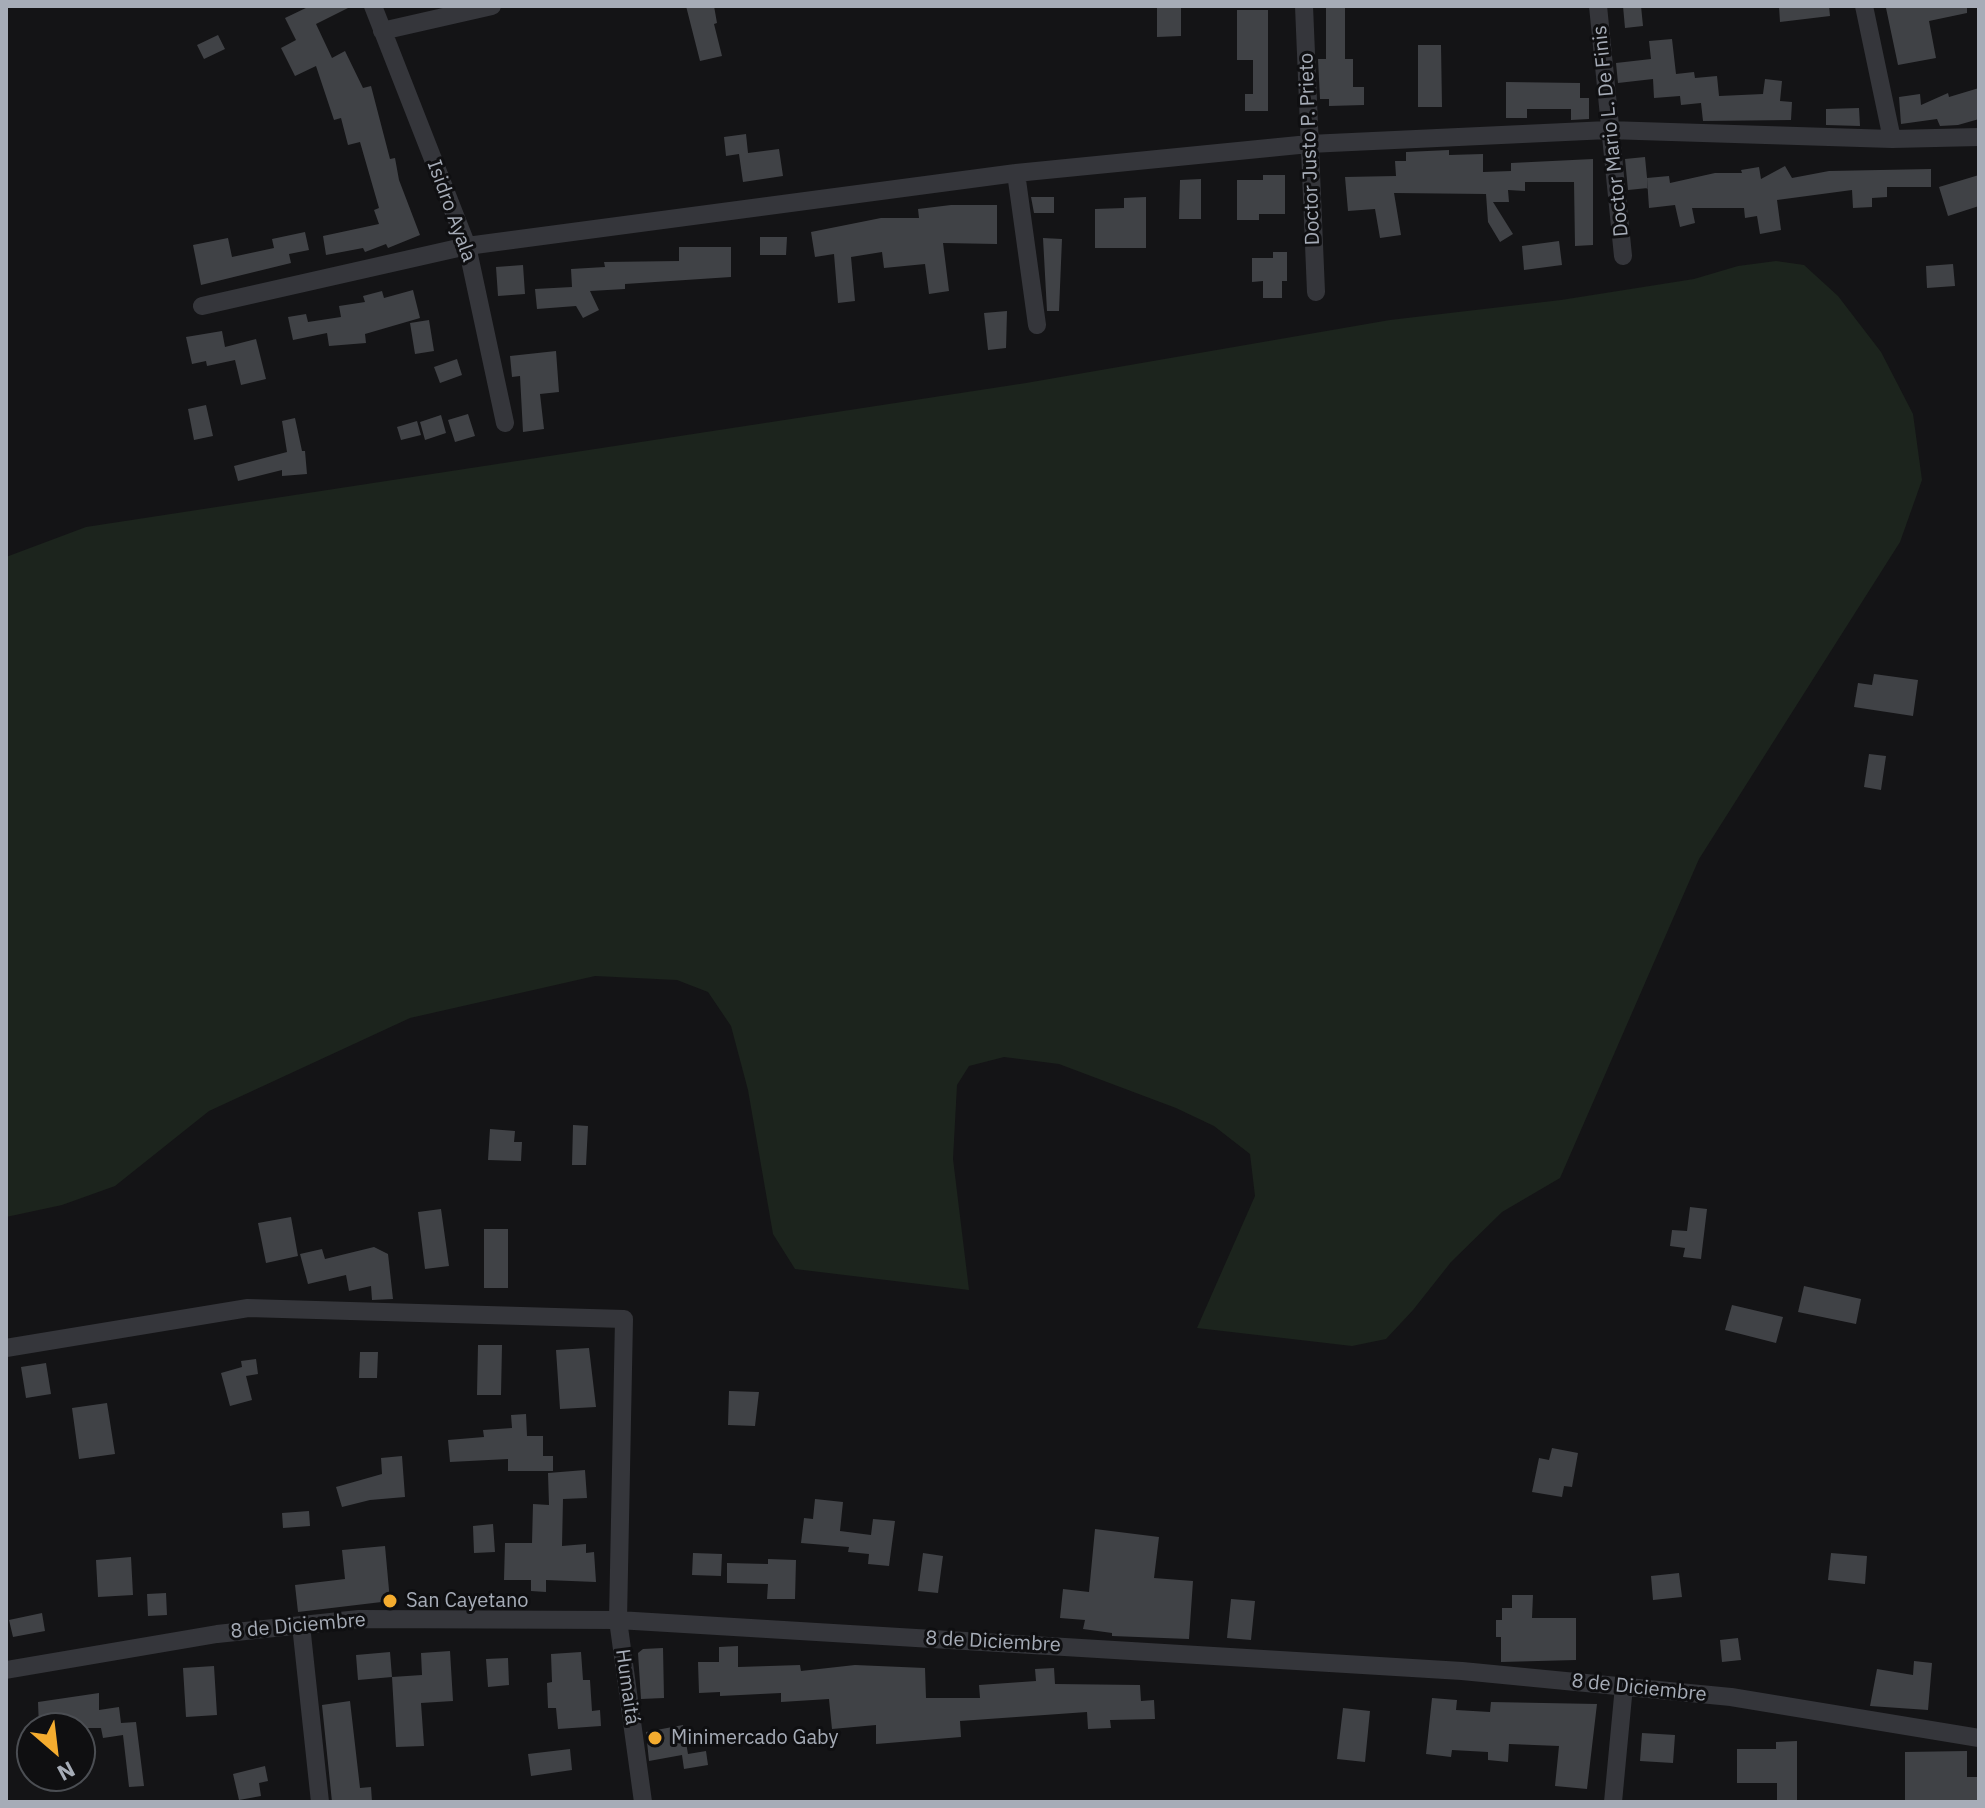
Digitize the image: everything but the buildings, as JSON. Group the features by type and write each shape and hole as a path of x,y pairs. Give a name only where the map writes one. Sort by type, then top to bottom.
{"street":[{"name":"Isidro Ayala","path":"373,6 467,246 505,423"},
{"path":"382,31 492,6"},
{"name":"Doctor Justo P. Prieto","path":"1304,6 1316,292"},
{"name":"Doctor Mario L. De Finis","path":"1598,6 1623,256"},
{"path":"1864,6 1892,139"},
{"path":"202,306 467,246 1016,173 1309,144 1608,130 1892,139 1979,137"},
{"path":"1016,173 1037,325"},
{"name":"Humaitá","path":"6,1348 248,1308 624,1319 618,1620 643,1802"},
{"name":"8 de Diciembre","path":"6,1670 217,1634 359,1619 618,1620 1462,1671 1731,1697 1979,1738"},
{"path":"301,1625 320,1802"},
{"path":"1613,1802 1624,1686"}],"shaded area":[{"path":"1776,261 1804,265 1838,296 1881,352 1913,414 1922,480 1900,542 1699,859 1560,1178 1502,1212 1451,1262 1386,1339 1352,1346 1197,1328 1255,1196 1250,1154 1214,1126 1176,1108 1059,1064 1004,1057 969,1066 957,1085 953,1159 969,1290 795,1269 773,1234 748,1090 731,1026 708,992 677,980 595,976 410,1018 209,1111 115,1186 62,1205 6,1217 6,557 86,527 1026,383 1390,320 1561,300 1694,279 1738,266"}],"place":[{"name":"San Cayetano","path":"390,1601"},
{"name":"Minimercado Gaby","path":"655,1738"}]}
